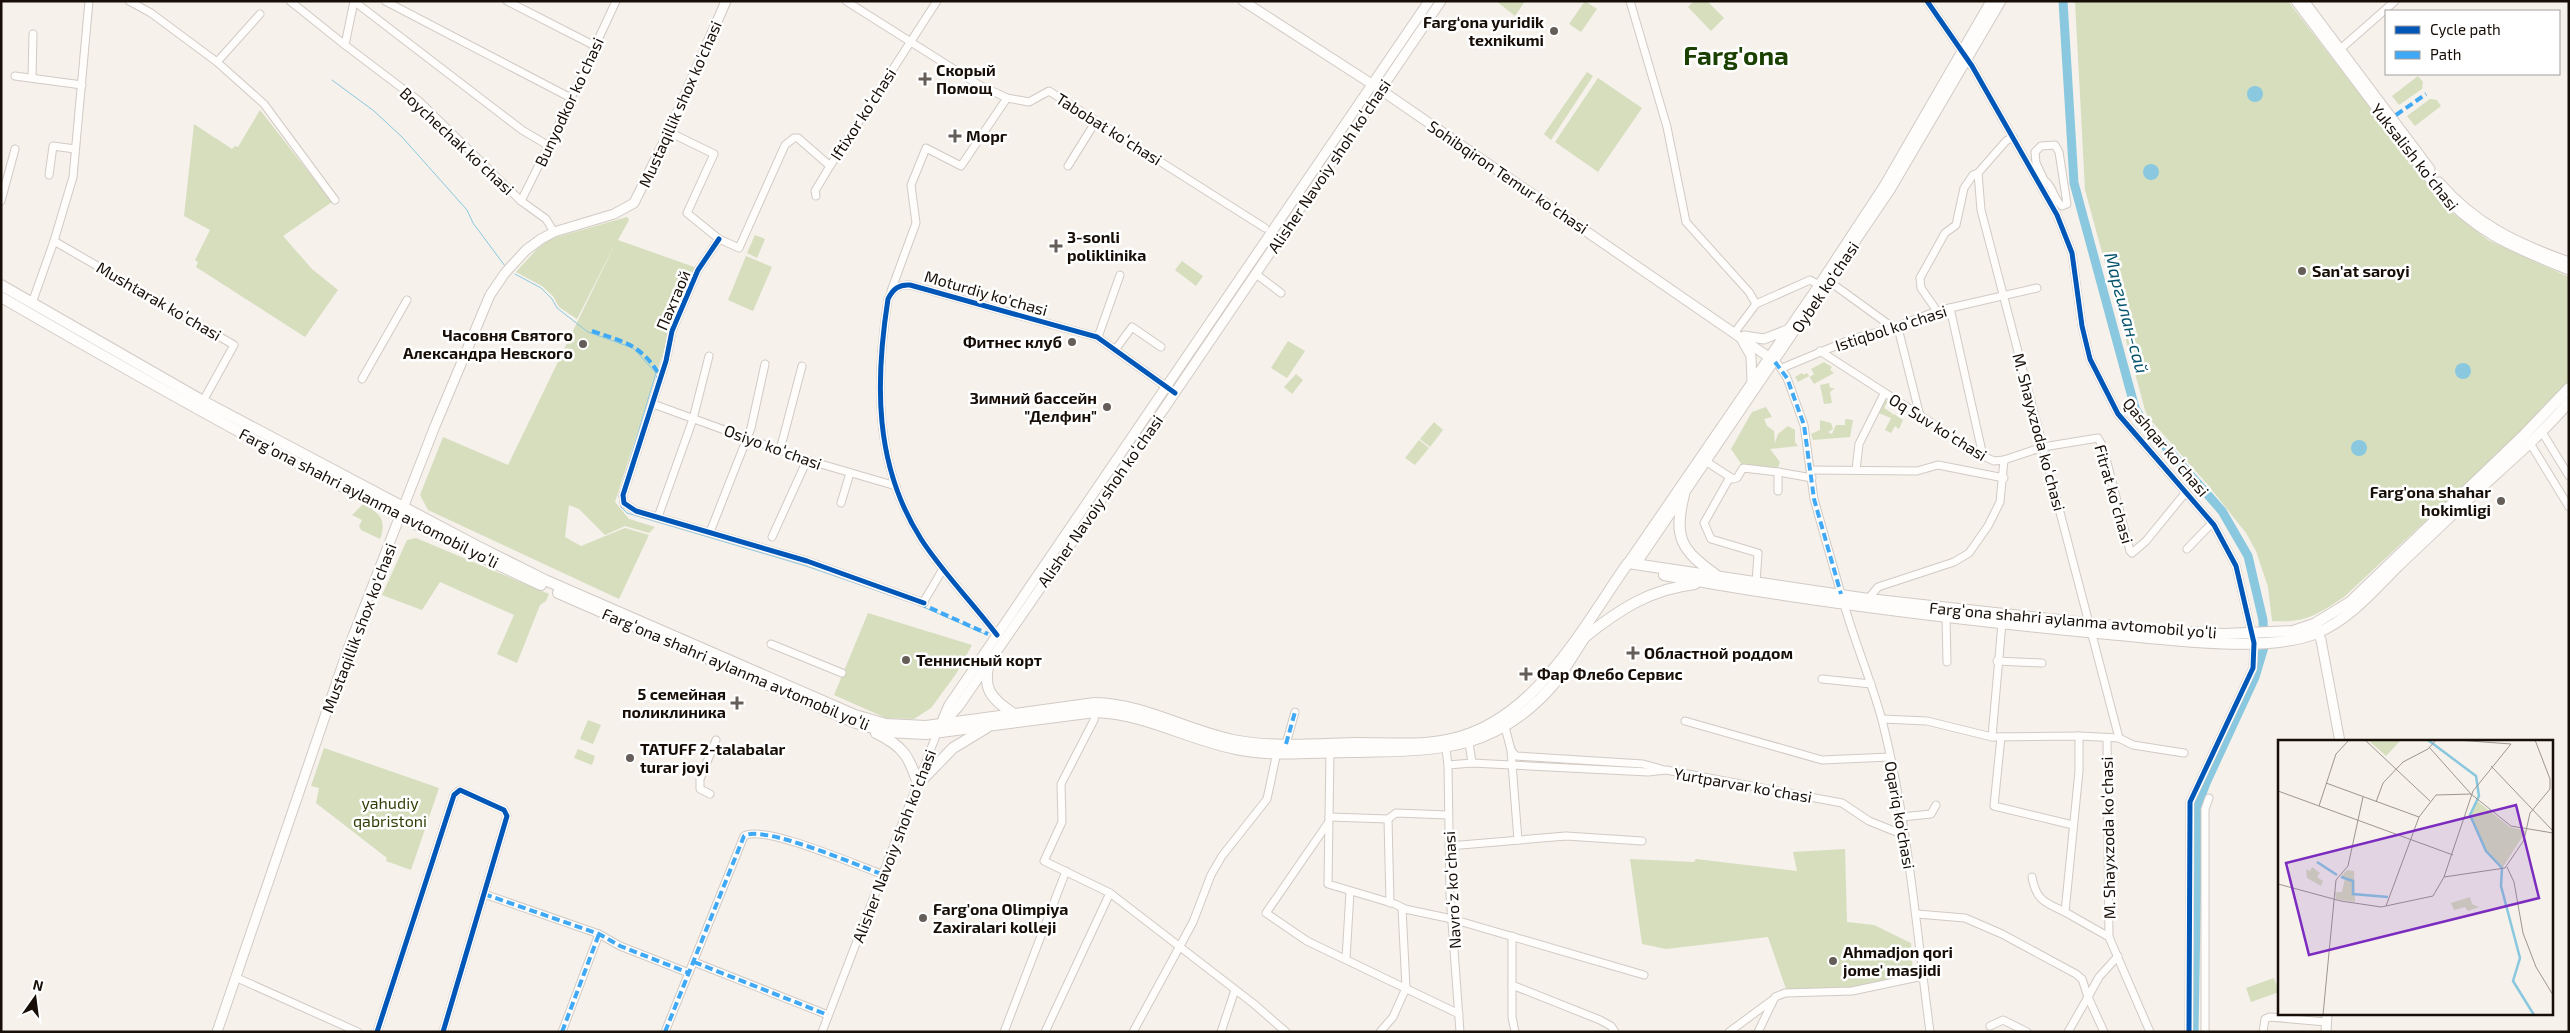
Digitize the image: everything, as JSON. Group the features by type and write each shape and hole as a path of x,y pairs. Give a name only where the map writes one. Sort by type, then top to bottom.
{"highway":[{"name":"Fargʻona shahri aylanma avtomobil yoʻli","path":"1,285 403,513 545,580 855,715 886,724 939,729 993,725 1094,712 1120,713 1147,719 1202,740 1238,750 1330,752 1446,748 1506,727 1535,704 1554,683 1630,566"},
{"name":"Fargʻona shahri aylanma avtomobil yoʻli","path":"1,297 111,362 543,586 853,722 886,732 910,735 1014,714 1095,703 1114,703 1150,712 1210,735 1243,742 1286,744 1427,742 1475,737 1516,709 1547,678 1630,566"},
{"name":"Fargʻona shahri aylanma avtomobil yoʻli","path":"1719,581 1756,582 1842,599 1868,598 2197,642 2279,638 2316,628 2354,610 2569,388"},
{"name":"Fargʻona shahri aylanma avtomobil yoʻli","path":"2450,511 2530,443 2569,402"},
{"path":"1684,495 1678,517 1680,538 1692,558 1719,581"},
{"path":"1630,566 1719,581"},
{"name":"Fargʻona shahri aylanma avtomobil yoʻli","path":"1719,581 1946,616 2002,623 2091,628"},
{"path":"1585,636 1630,604 1663,589 1719,581"},
{"path":"990,660 985,675 989,692 999,705 1014,714"},
{"path":"853,722 887,738 903,751 909,758 918,784 953,748 993,725"}],"main road":[{"name":"Mustaqillik shox ko'chasi","path":"216,1032 348,649 436,426 490,296 506,273 526,250 554,232 604,218 630,207 640,196 726,1"},
{"name":"Sohibqiron Temur koʻchasi","path":"1243,1 1377,87 1775,362"},
{"name":"Alisher Navoiy shoh koʻchasi","path":"939,729 959,706 1256,274 1377,87 1429,1"},
{"name":"Alisher Navoiy shoh koʻchasi","path":"939,729 949,705 1167,387 1377,87 1441,1"},
{"name":"Oybek ko‘chasi","path":"1630,566 1707,462 1890,190 1964,56 1991,1"},
{"name":"Oybek ko‘chasi","path":"1630,566 1752,382 1775,362 1789,329 1884,186 1964,56 2001,1"},
{"name":"Yuksalish koʻchasi","path":"2296,1 2338,51 2440,183 2465,209 2498,232 2527,247 2569,262"},
{"name":"Yuksalish koʻchasi","path":"2304,1 2436,187 2461,214 2495,239 2569,270"},
{"path":"1737,334 1764,339 1789,329"},
{"path":"1737,334 1751,356 1752,382"},
{"path":"2316,628 2340,740"}],"street":[{"path":"32,303 54,241 73,177 89,1"},
{"path":"129,1 151,13 217,62 264,104 335,200"},
{"name":"Boychechak koʻchasi","path":"290,1 419,101 520,201 546,220 554,232"},
{"path":"385,1 571,98"},
{"path":"507,1 595,46"},
{"name":"Bunyodkor koʻchasi","path":"520,201 549,146 616,1"},
{"name":"Tabobat koʻchasi","path":"846,1 979,84 1007,98 1029,102 1049,91 1265,228"},
{"name":"Iftixor koʻchasi","path":"719,239 739,248 782,151 790,140 798,138 830,166 937,1"},
{"path":"1630,1 1667,127 1686,222 1749,292 1756,304"},
{"name":"Qashqar koʻchasi","path":"1927,1 1964,56 2042,182 2072,253 2082,326 2090,359 2118,414 2212,523 2236,566 2256,638 2253,668 2190,802 2189,1032"},
{"path":"2338,51 2395,1"},
{"path":"345,45 355,2 522,130 549,146"},
{"path":"217,62 260,14"},
{"path":"32,78 33,34"},
{"path":"15,76 82,84"},
{"path":"997,635 920,538 896,486 882,438 880,418 880,347 888,299 916,223 911,185 926,148 960,166 1007,98"},
{"path":"1068,166 1096,121"},
{"path":"669,132 714,154 687,212 719,239"},
{"path":"1937,311 1921,288 1920,278 1945,234 1955,226 1964,188 1973,175 1978,173 2006,142 2013,137"},
{"path":"2054,145 2060,152 2066,204 2062,206 2059,204 2052,188 2042,182 2034,152 2041,146 2054,145"},
{"path":"49,175 53,146 75,149"},
{"path":"1,201 15,149"},
{"path":"816,196 815,191 830,166"},
{"name":"M. Shayxzoda koʻchasi","path":"1978,173 1981,210 2119,738"},
{"name":"Пахтаой","path":"658,517 632,509 626,505 623,499 666,361 672,331 698,270 719,239"},
{"name":"Mushtarak koʻchasi","path":"54,241 234,345 203,401"},
{"path":"1256,274 1281,293"},
{"path":"1098,337 1120,275"},
{"path":"1737,334 1756,304 1810,280 1819,285"},
{"name":"Moturdiy ko'chasi","path":"891,292 897,287 910,285 1098,337 1175,393"},
{"path":"1837,287 1899,332 1920,416"},
{"name":"Istiqbol koʻchasi","path":"1775,362 1820,351 1852,339 1896,328 1937,311 2037,288"},
{"path":"362,378 406,300"},
{"path":"1950,308 1983,456"},
{"path":"1116,350 1132,327 1161,347"},
{"name":"Oq Suv koʻchasi","path":"1820,351 1983,456 1994,461 2004,460 2004,478 2000,502 1968,553 1954,562 1878,587 1868,598"},
{"path":"709,356 693,418 658,517 808,561 924,602 943,569"},
{"name":"Oqariq ko'chasi","path":"1775,362 1804,425 1814,499 1857,649 1871,684 1882,720 1917,914 1930,1032"},
{"path":"710,532 751,428 765,364"},
{"path":"780,450 802,366"},
{"path":"1856,470 1859,444 1884,394"},
{"name":"Osiyo koʻchasi","path":"652,404 807,460 896,486"},
{"path":"2542,432 2569,476"},
{"name":"Fitrat koʻchasi","path":"2043,447 2098,438 2103,447 2132,553 2146,541 2186,492"},
{"path":"2530,443 2569,507"},
{"path":"2004,460 2043,447"},
{"path":"772,537 807,460"},
{"path":"1707,462 1730,477 1737,478 1743,468 1812,474 1856,470 1917,471 1938,466 2004,478"},
{"path":"1778,472 1778,491"},
{"path":"841,503 850,473"},
{"path":"1730,477 1704,523 1707,535 1711,539 1758,553 1756,582"},
{"path":"2187,549 2212,523"},
{"path":"1946,616 1947,662"},
{"path":"1992,737 1997,661 2002,623"},
{"path":"771,644 842,673"},
{"path":"1997,661 2042,663"},
{"path":"1822,679 1871,684"},
{"path":"1094,712 1094,720 1061,784 1062,822 1044,861 1110,892 1286,1032"},
{"path":"1286,744 1295,712"},
{"path":"1882,720 1927,721 1992,737 2079,736 2107,739 2119,738 2133,745 2184,752"},
{"path":"1685,721 1822,760 1890,757"},
{"path":"1506,727 1513,765 1518,840"},
{"name":"Alisher Navoiy shoh koʻchasi","path":"822,1032 939,729"},
{"path":"2065,912 2074,825 2079,736"},
{"path":"1472,763 1475,737"},
{"path":"2001,737 1994,806 2074,825"},
{"name":"M. Shayxzoda koʻchasi","path":"2107,739 2109,937"},
{"path":"710,794 700,789 700,779 716,740"},
{"name":"Navroʻz koʻchasi","path":"1446,748 1452,919 1460,1032"},
{"path":"1511,750 1516,756 1643,764 1666,770"},
{"path":"1133,1032 1177,947 1193,922 1211,875 1222,856 1267,799 1277,752"},
{"path":"1330,752 1328,884 1402,908 1452,919 1644,975"},
{"name":"Yurtparvar koʻchasi","path":"1448,765 1472,763 1648,772 1666,770 1842,803 1869,821 1904,834"},
{"path":"377,1032 457,791 460,790 506,812 443,1032"},
{"path":"2205,1032 2205,837 2206,804 2209,798"},
{"path":"1901,817 1931,814 1936,805"},
{"path":"1329,820 1388,819 1396,813 1448,815"},
{"path":"1388,819 1390,903"},
{"path":"1329,820 1266,913 1307,941 1459,1014"},
{"path":"665,1032 744,836 750,832 772,835 882,874"},
{"path":"1449,846 1566,836 1642,841"},
{"path":"1004,1032 1066,871"},
{"path":"2032,877 2036,894 2044,902 2109,937 2150,1032"},
{"path":"1045,1032 1110,892"},
{"path":"1346,959 1350,892"},
{"path":"484,894 599,934 620,946 689,973"},
{"path":"1380,1032 1397,1009 1406,988 1402,908"},
{"path":"1917,914 1959,916 2002,934 2076,974 2082,979 2104,1032"},
{"path":"562,1032 599,934"},
{"path":"1512,936 1512,1017 1515,1032"},
{"path":"2068,1032 2099,977 2118,956"},
{"path":"694,962 828,1015"},
{"path":"1729,1032 1785,993 1852,991 1923,976"},
{"path":"235,977 358,1032"},
{"path":"1512,985 1600,1020 1611,1026 1615,1032"},
{"path":"1221,1032 1235,990"},
{"path":"1758,1032 1773,1000"},
{"path":"2263,1032 2265,1019 2270,1017 2326,1023"},
{"path":"1990,1026 2003,1020 2028,1032"}],"green space":[{"path":"1496,1 1525,1 1515,16"},
{"path":"1585,1 1597,9 1581,32 1569,24"},
{"path":"1694,1 1707,1 1724,18 1711,31 1688,7"},
{"path":"2075,1 2288,1 2450,211 2488,240 2569,277 2569,381 2536,418 2344,597 2318,613 2293,621 2272,621 2268,587 2256,551 2246,533 2208,485 2148,417 2145,410 2085,190"},
{"path":"1587,72 1593,76 1551,140 1544,134"},
{"path":"2418,76 2423,82 2422,89 2399,105 2392,96"},
{"path":"1598,78 1642,108 1598,172 1555,142"},
{"path":"2430,99 2437,100 2441,106 2415,126 2407,116"},
{"path":"260,110 332,202 283,236 312,269 338,290 305,337 196,267 198,262 195,260 210,230 184,216 194,124 232,149 235,146 238,147"},
{"path":"627,217 629,220 618,240 697,268 677,310 615,502 629,519 655,527 649,533 625,526 605,535 579,509 569,505 565,537 581,546 625,528 649,535 619,599 428,510 420,495 443,437 508,465 617,240 577,319 559,307 553,296 542,286 516,272 536,250 550,239"},
{"path":"755,235 765,239 757,258 747,253"},
{"path":"746,256 772,267 753,311 728,300"},
{"path":"1182,261 1203,276 1196,286 1175,270"},
{"path":"1288,341 1305,351 1287,378 1271,368"},
{"path":"1824,362 1832,367 1830,370 1834,373 1814,384 1809,376 1798,382 1795,377 1802,373 1804,375 1807,373 1810,377 1814,374 1811,369"},
{"path":"1296,374 1303,380 1292,394 1284,387"},
{"path":"1829,383 1830,388 1835,388 1830,392 1832,403 1824,404 1820,385"},
{"path":"1883,398 1888,401 1884,408 1893,414 1892,416 1894,414 1903,420 1899,429 1895,426 1891,433 1885,430 1891,418 1876,412"},
{"path":"1766,407 1772,417 1764,419 1767,426 1774,431 1775,443 1778,434 1788,426 1795,430 1795,442 1798,446 1770,449 1780,462 1777,470 1744,468 1731,449 1752,412"},
{"path":"1845,419 1853,420 1850,437 1813,440 1811,434 1820,430 1820,420 1831,423 1833,429 1828,432 1832,434 1836,425 1845,425"},
{"path":"1434,422 1443,430 1430,447 1420,439"},
{"path":"1419,440 1429,448 1415,465 1405,458"},
{"path":"363,504 381,518 383,527 380,539 361,530 359,526 362,520 352,515"},
{"path":"416,538 549,594 546,601 540,605 517,663 497,654 514,615 440,582 422,610 382,595 407,540"},
{"name":"Теннисный корт","path":"868,613 972,645 956,674 931,708 914,719 886,718 834,695"},
{"path":"588,720 601,725 593,744 580,739"},
{"name":"yahudiy qabristoni","path":"324,748 439,788 411,870 386,861 387,858 316,803 319,788 311,786"},
{"path":"578,749 595,756 592,765 574,758"},
{"path":"1845,849 1847,922 1874,925 1911,943 1913,976 1878,981 1877,983 1844,990 1786,989 1768,937 1666,949 1642,944 1630,859 1694,862 1696,859 1797,871 1793,852"},
{"path":"2274,978 2278,992 2251,1002 2246,988"}],"water":[{"path":"2255,86 2263,94 2255,102 2247,94"},
{"path":"2151,164 2159,172 2151,180 2143,172"},
{"path":"2463,363 2471,371 2463,379 2455,371"},
{"path":"2359,440 2367,448 2359,456 2351,448"}],"waterway":[{"name":"Маргилан-сай","path":"2063,1 2074,183 2135,408 2142,420 2222,511 2248,556 2263,620 2264,647 2255,677 2206,783 2198,805 2194,1032"},
{"path":"332,80 374,111 402,137 467,210 473,223 505,266"},
{"path":"515,274 541,288 552,299 557,308 588,332 633,348 656,373 619,496 621,507 627,513 806,566 921,606 987,635"}],"marked path":[{"path":"2396,115 2426,94"},
{"path":"592,331 630,345 638,350 652,364 659,374 658,378"},
{"path":"1775,362 1787,378 1804,425 1814,499 1841,594"},
{"path":"919,603 988,634"},
{"path":"1286,744 1295,712"},
{"path":"665,1032 744,836 754,834 790,841 882,874"},
{"path":"484,894 599,934 620,946 689,973"},
{"path":"562,1032 599,934"},
{"path":"694,962 828,1015"}],"cycle path":[{"path":"1927,1 1972,66 2057,215 2072,253 2082,326 2090,359 2118,414 2214,525 2236,566 2254,643 2253,668 2190,802 2189,1032"},
{"path":"719,239 698,270 672,331 666,361 623,495 624,503 636,511 807,561 924,603"},
{"path":"997,635 921,539 906,511 894,482 886,452 880,392 884,330 888,299 892,292 900,286 910,285 1097,337 1175,393"},
{"path":"377,1032 454,795 460,790 504,810 507,816 443,1032"}],"place":[{"name":"Farg‘ona yuridik texnikumi","path":"1554,31"},
{"name":"Скорый Помощ","path":"925,79"},
{"name":"Морг","path":"955,136"},
{"name":"3-sonli poliklinika","path":"1056,246"},
{"name":"San'at saroyi","path":"2302,271"},
{"name":"Фитнес клуб","path":"1072,342"},
{"name":"Часовня Святого Александра Невского","path":"583,344"},
{"name":"Зимний бассейн \"Делфин\"","path":"1107,407"},
{"name":"Farg'ona shahar hokimligi","path":"2501,501"},
{"name":"Областной роддом","path":"1633,653"},
{"name":"Теннисный корт","path":"906,660"},
{"name":"Фар Флебо Сервис","path":"1526,674"},
{"name":"5 семейная поликлиника","path":"737,703"},
{"name":"TATUFF 2-talabalar turar joyi","path":"630,758"},
{"name":"Farg'ona Olimpiya Zaxiralari kolleji","path":"923,918"},
{"name":"Ahmadjon qori jome' masjidi","path":"1833,961"}],"district":[{"name":"Farg'ona","path":"1736,56"}]}
